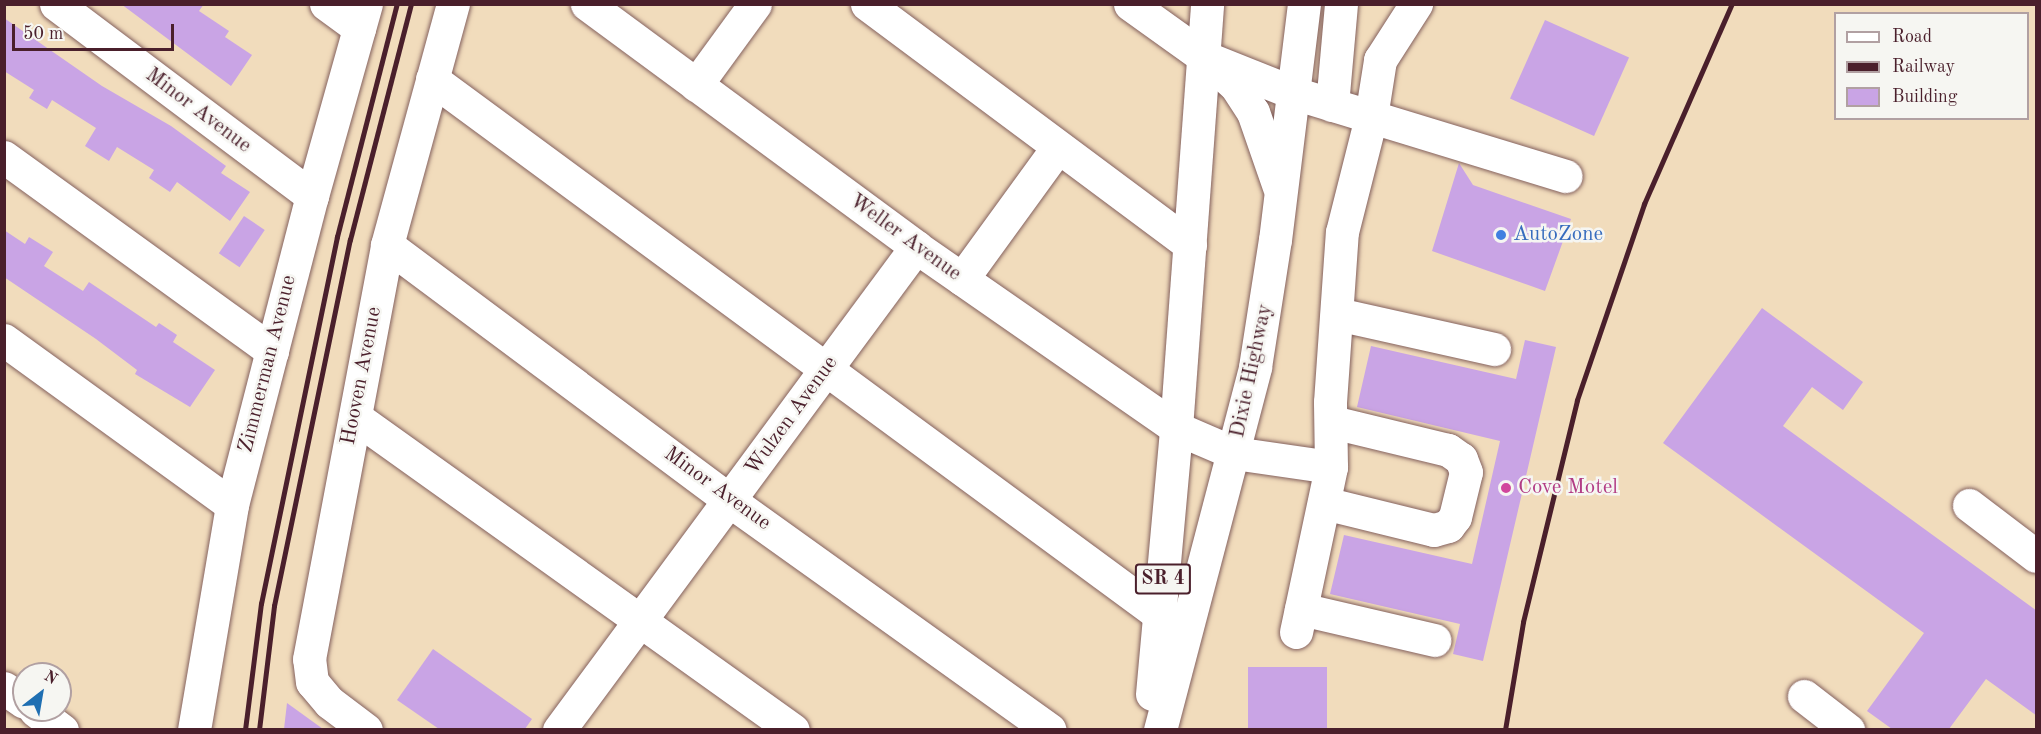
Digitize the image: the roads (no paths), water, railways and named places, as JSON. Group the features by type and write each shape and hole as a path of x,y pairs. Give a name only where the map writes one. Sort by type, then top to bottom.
{"street":[{"name":"Minor Avenue","path":"56,4 312,196"},
{"path":"327,4 363,16"},
{"name":"Hooven Avenue","path":"366,729 329,702 312,681 309,659 387,245 453,4"},
{"name":"Weller Avenue","path":"586,4 916,247 1176,428 1234,453 1331,467"},
{"path":"696,85 755,4"},
{"path":"867,4 1190,245"},
{"path":"1130,4 1204,57 1236,86 1253,112 1281,192"},
{"name":"SR 4","path":"1149,729 1176,428 1207,4"},
{"name":"Dixie Highway","path":"1160,729 1255,367 1281,192 1304,4"},
{"path":"1332,105 1341,4"},
{"path":"1416,4 1380,60 1371,117 1342,231 1330,402 1331,467 1299,620 1434,640"},
{"name":"Zimmerman Avenue","path":"194,729 232,505 312,196 363,16"},
{"path":"1204,57 1294,93 1566,176"},
{"path":"432,79 825,371 1160,615"},
{"path":"962,279 1058,147"},
{"path":"4,157 272,351"},
{"name":"Minor Avenue","path":"387,245 730,501 1050,729"},
{"name":"Wulzen Avenue","path":"559,729 916,247"},
{"path":"1337,314 1494,349"},
{"path":"4,339 232,505"},
{"path":"355,417 793,729"},
{"path":"1324,503 1434,530 1448,526 1455,517 1466,471 1461,459 1448,450 1332,422"},
{"path":"1969,505 2037,556"},
{"path":"1804,696 1848,729"}],"railway":[{"path":"245,730 261,604 337,237 397,4"},
{"path":"259,730 274,606 350,240 411,4"},
{"path":"1505,730 1523,622 1577,400 1644,204 1732,4"}],"place":[{"name":"AutoZone","path":"1501,235"},
{"name":"Cove Motel","path":"1506,488"}]}
